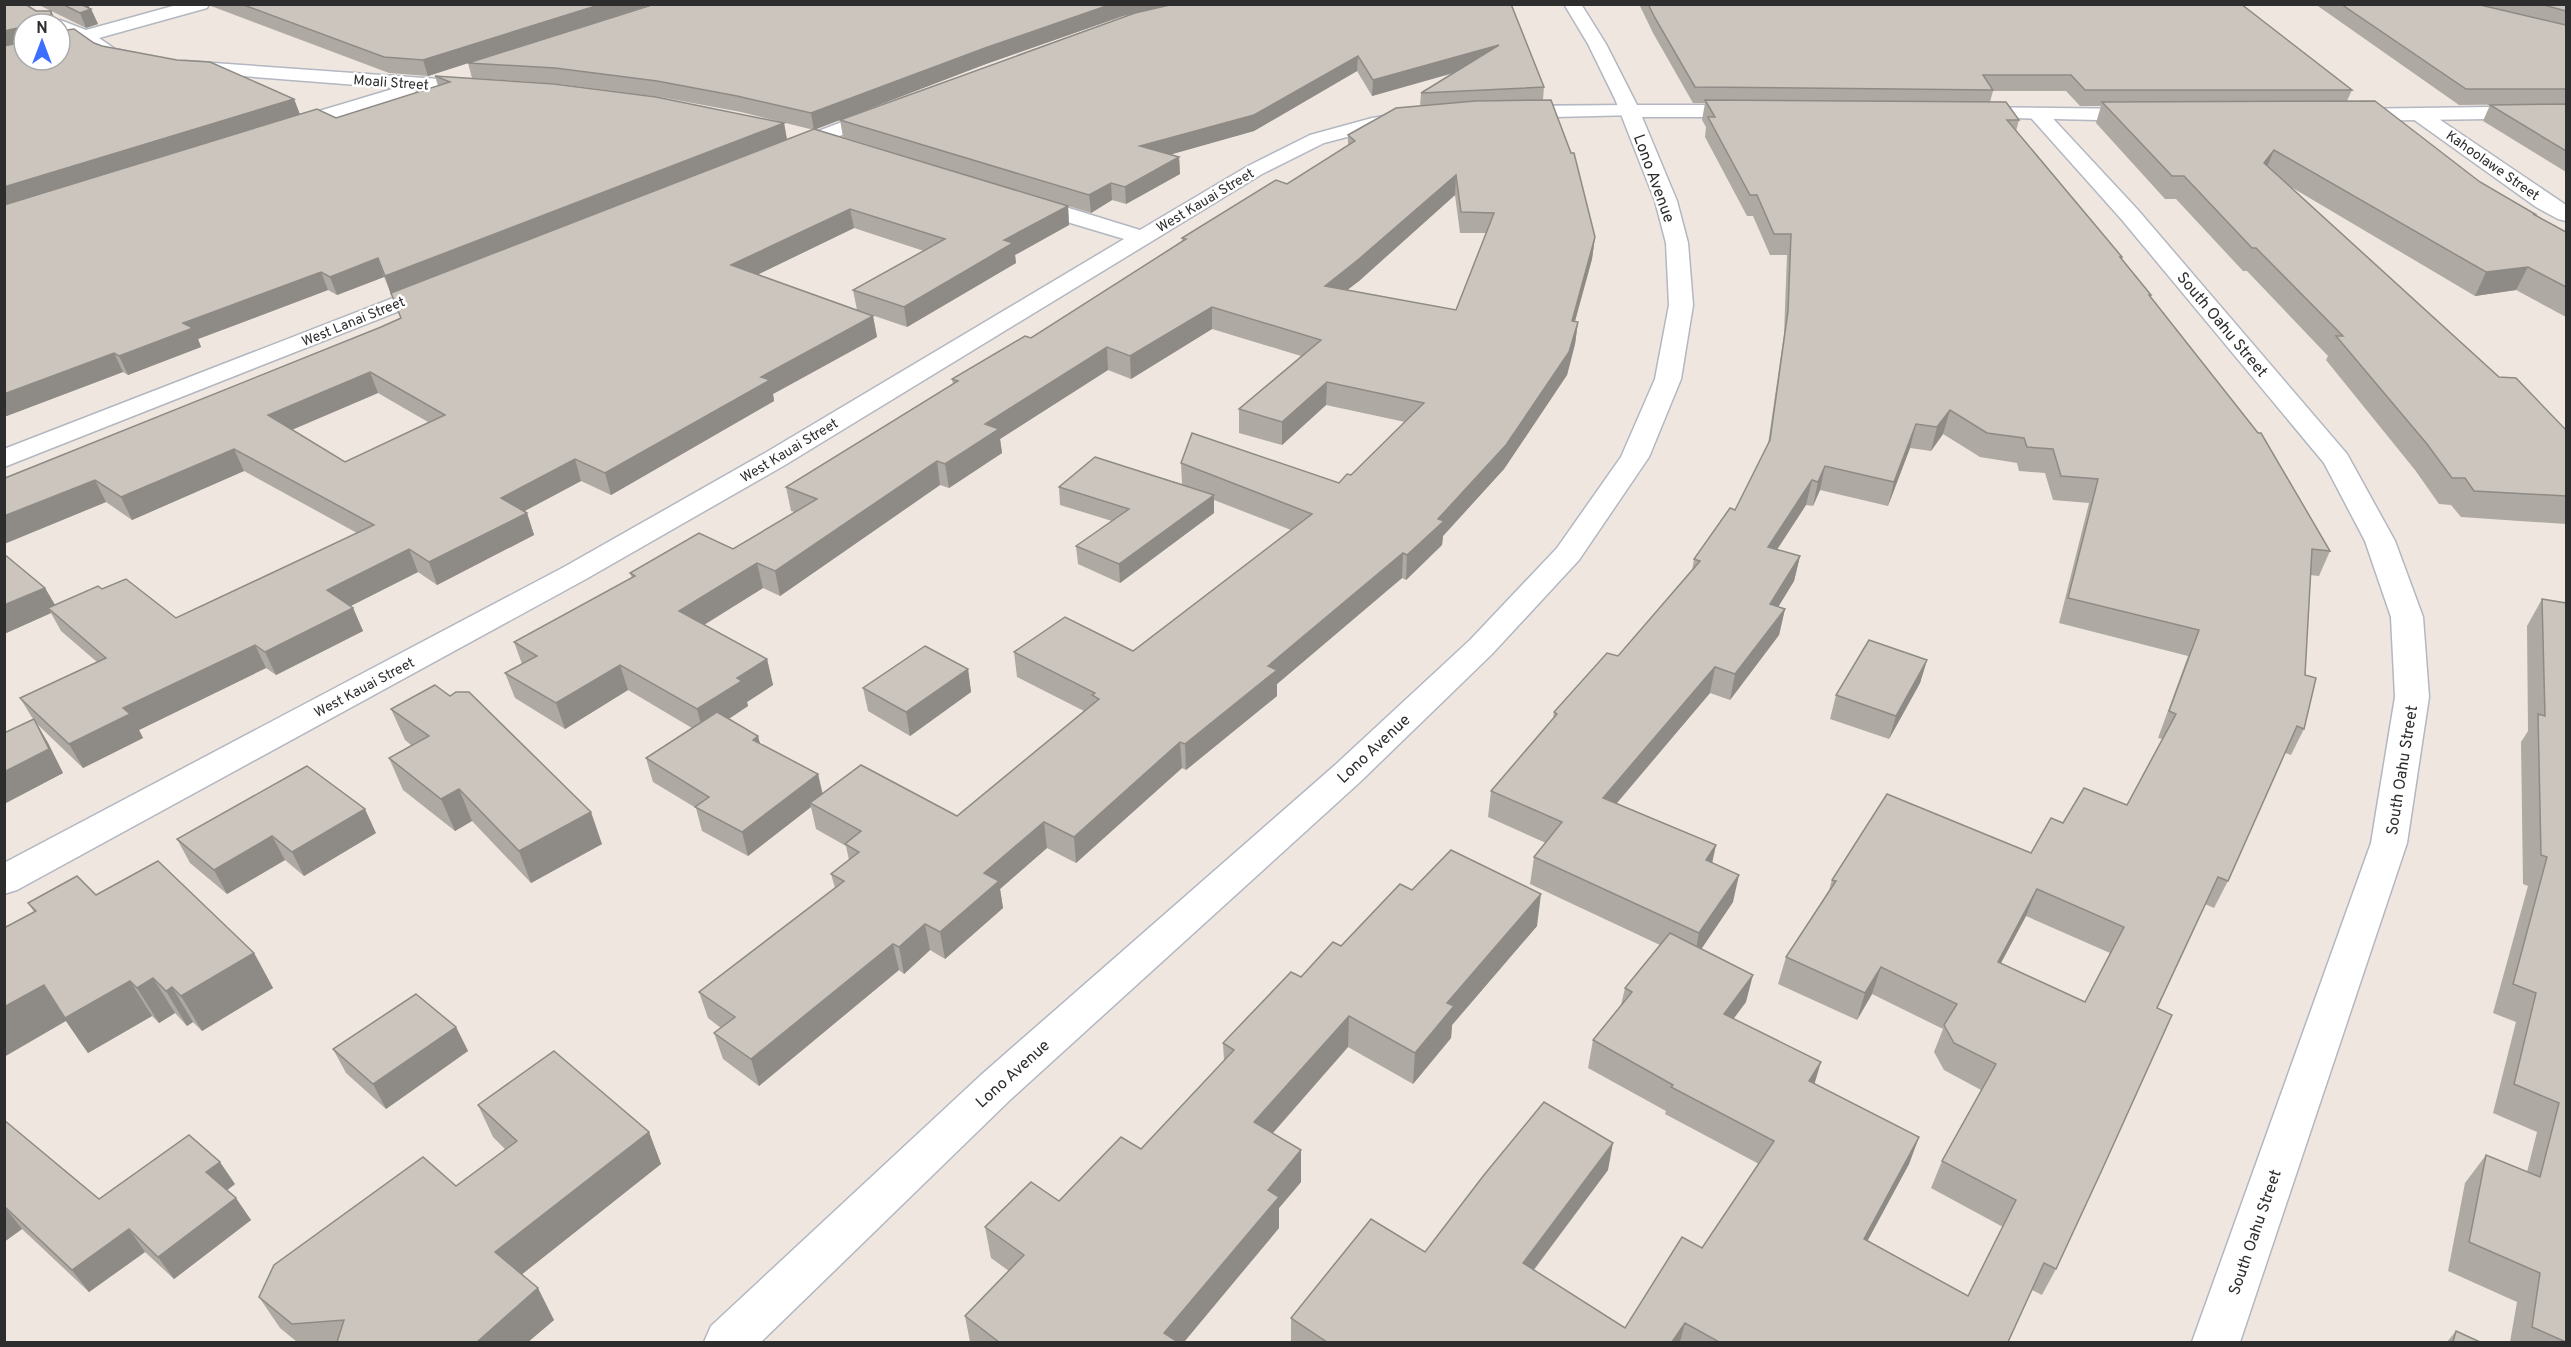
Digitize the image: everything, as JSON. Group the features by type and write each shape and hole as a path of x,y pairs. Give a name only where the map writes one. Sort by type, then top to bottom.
{"street":[{"path":"72,39 201,4"},
{"name":"Lono Avenue","path":"728,1342 996,1087 1347,774 1481,647 1568,554 1635,457 1668,379 1681,305 1677,243 1666,201 1629,111 1597,44 1572,4"},
{"name":"Moali Street","path":"72,31 109,52 159,63 234,71 500,89"},
{"path":"264,135 481,68"},
{"path":"771,156 905,104"},
{"path":"1487,113 1764,111"},
{"path":"2333,115 2566,112"},
{"path":"1946,113 2157,115"},
{"name":"South Oahu Street","path":"2038,114 2130,215 2337,460 2379,541 2407,617 2412,697 2389,843 2216,1342"},
{"name":"Kahoolawe Street","path":"2420,114 2544,202 2566,214"},
{"name":"West Kauai Street","path":"4,880 575,573 776,459 1255,170 1317,139 1372,124 1439,115"},
{"path":"783,130 849,148"},
{"path":"1008,196 1144,238"},
{"name":"West Lanai Street","path":"4,459 460,279"}],"building":[{"path":"4,4 25,4 36,11 51,11 12,12 12,29 4,31"},
{"path":"62,4 80,4 91,9 80,13"},
{"path":"241,4 602,4 423,60 384,57"},
{"path":"655,4 1112,4 985,48 811,113 657,81 555,68 468,63"},
{"path":"1174,4 1511,4 1544,87 1421,93 1499,45 1373,80 1358,56 1254,115 1140,146 1179,157 1125,187 1111,183 1089,195 840,120 1135,13"},
{"path":"1648,4 2241,4 2352,90 2085,90 2071,75 1983,75 1993,90 1695,87"},
{"path":"2341,4 2476,4 2566,25 2566,89 2466,89"},
{"path":"2540,4 2566,4 2566,11"},
{"path":"72,29 74,29 102,46 177,60 210,62 294,99 4,187 4,46 12,44 12,72 72,72"},
{"path":"435,76 554,84 656,97 784,123 385,276 378,258 330,277 321,272 183,323 193,328 119,356 114,353 4,394 4,205 317,109 336,118 450,82"},
{"path":"1551,100 1571,153 1574,153 1595,237 1572,321 1578,322 1569,352 1506,445 1438,519 1444,521 1407,555 1403,553 1268,666 1277,670 1185,744 1180,742 1074,837 1044,822 984,873 999,881 940,932 925,924 899,947 893,944 751,1059 714,1033 735,1017 699,992 844,881 831,874 859,852 845,844 861,831 810,803 861,765 957,816 1099,699 1092,695 1095,693 1014,652 1065,617 1133,651 1312,514 1181,463 1192,433 1339,483 1347,474 1351,475 1424,403 1327,382 1282,422 1239,409 1321,340 1212,307 1130,356 1107,347 985,424 999,429 945,464 937,461 775,571 757,563 679,611 767,659 737,678 742,681 697,709 620,665 556,703 505,673 537,656 514,642 635,576 630,573 699,533 733,549 817,499 786,487 958,381 952,379 1025,336 1031,338 1186,239 1182,238 1276,180 1287,184 1355,141 1348,135 1396,108 1475,101","holes":["1456,175 1461,212 1494,213 1456,310 1325,286"]},
{"path":"1705,100 2006,102 2019,120 2007,120 2122,257 2120,257 2151,295 2149,295 2258,433 2261,433 2330,551 2312,549 2305,675 2316,678 2304,729 2297,726 2228,881 2218,877 2157,1008 2172,1015 2056,1269 2044,1263 2008,1342 1719,1342 1685,1323 1672,1342 1327,1342 1291,1318 1371,1219 1425,1252 1544,1102 1613,1143 1523,1263 1625,1328 1682,1237 1702,1248 1774,1141 1671,1087 1673,1085 1593,1040 1632,992 1625,988 1670,933 1753,975 1724,1014 1821,1062 1809,1081 1919,1137 1864,1239 1968,1296 2016,1200 1942,1161 1996,1064 1954,1043 1944,1025 1957,1004 1881,967 1865,993 1786,957 1836,881 1832,880 1887,794 2031,853 2051,818 2063,823 2084,788 2127,805 2176,714 2169,711 2199,630 2068,598 2098,479 2061,476 2053,449 2027,447 2024,438 1987,433 1950,410 1937,427 1916,424 1894,482 1825,466 1818,482 1812,480 1768,547 1800,556 1770,604 1785,609 1735,674 1715,667 1603,798 1716,845 1706,860 1739,875 1699,933 1534,857 1562,822 1491,791 1557,714 1554,712 1607,653 1618,656 1700,561 1694,559 1730,508 1735,510 1770,440 1788,311 1791,234 1774,234 1757,195 1750,195 1708,117 1715,117","holes":["2037,889 2124,927 2085,1002 1998,962"]},
{"path":"2375,101 2480,182 2566,232 2566,287 2528,267 2486,272 2274,150 2264,163 2499,377 2516,378 2566,430 2566,496 2474,491 2465,478 2452,478 2427,444 2336,336 2343,336 2256,248 2252,248 2184,176 2172,176 2102,102"},
{"path":"2566,104 2566,151 2490,105"},
{"path":"814,129 1068,206 1004,240 1013,243 904,307 853,290 945,239 850,209 731,265 873,316 761,377 770,380 605,473 575,459 501,498 527,513 429,562 409,549 327,590 353,608 265,652 255,645 123,708 130,714 69,744 20,698 106,658 48,608 98,586 102,589 126,579 176,618 374,525 234,449 121,497 95,480 4,516 4,477 401,318 391,293","holes":["370,372 445,415 345,462 268,415"]},
{"path":"1095,457 1214,495 1119,564 1076,546 1129,509 1059,487"},
{"path":"4,554 45,588 4,605"},
{"path":"2542,599 2566,603 2566,1342 2532,1327 2540,1273 2469,1242 2486,1155 2540,1177 2559,1103 2514,1084 2536,993 2513,984 2547,857 2541,855 2538,714 2545,716"},
{"path":"1869,640 1927,660 1896,716 1836,695"},
{"path":"925,646 968,669 906,712 863,688"},
{"path":"435,685 450,696 456,692 469,692 591,812 519,851 459,789 441,799 389,758 429,736 391,709"},
{"path":"717,712 758,736 753,740 818,774 742,832 695,807 709,797 646,758"},
{"path":"34,719 49,749 4,772 4,733"},
{"path":"307,766 365,809 292,852 272,836 214,870 177,839"},
{"path":"1451,850 1541,894 1447,1003 1454,1006 1415,1053 1349,1016 1254,1122 1301,1150 1268,1190 1279,1197 1164,1333 1178,1342 999,1342 965,1316 1024,1255 985,1227 1031,1182 1059,1201 1121,1137 1141,1149 1234,1050 1223,1043 1291,972 1301,977 1333,942 1341,946 1400,884 1412,890"},
{"path":"158,861 254,953 181,996 172,987 166,991 153,978 137,988 130,981 65,1018 44,985 4,1007 4,928 36,911 28,903 77,876 96,895"},
{"path":"416,994 456,1027 373,1084 333,1049"},
{"path":"554,1051 649,1132 495,1252 538,1288 477,1342 337,1342 344,1320 292,1324 259,1297 274,1265 423,1157 456,1186 517,1141 478,1105"},
{"path":"4,1120 99,1199 189,1135 220,1162 206,1172 236,1198 158,1257 129,1229 72,1270 4,1206"},
{"path":"2456,1331 2480,1342 2453,1342"}]}
